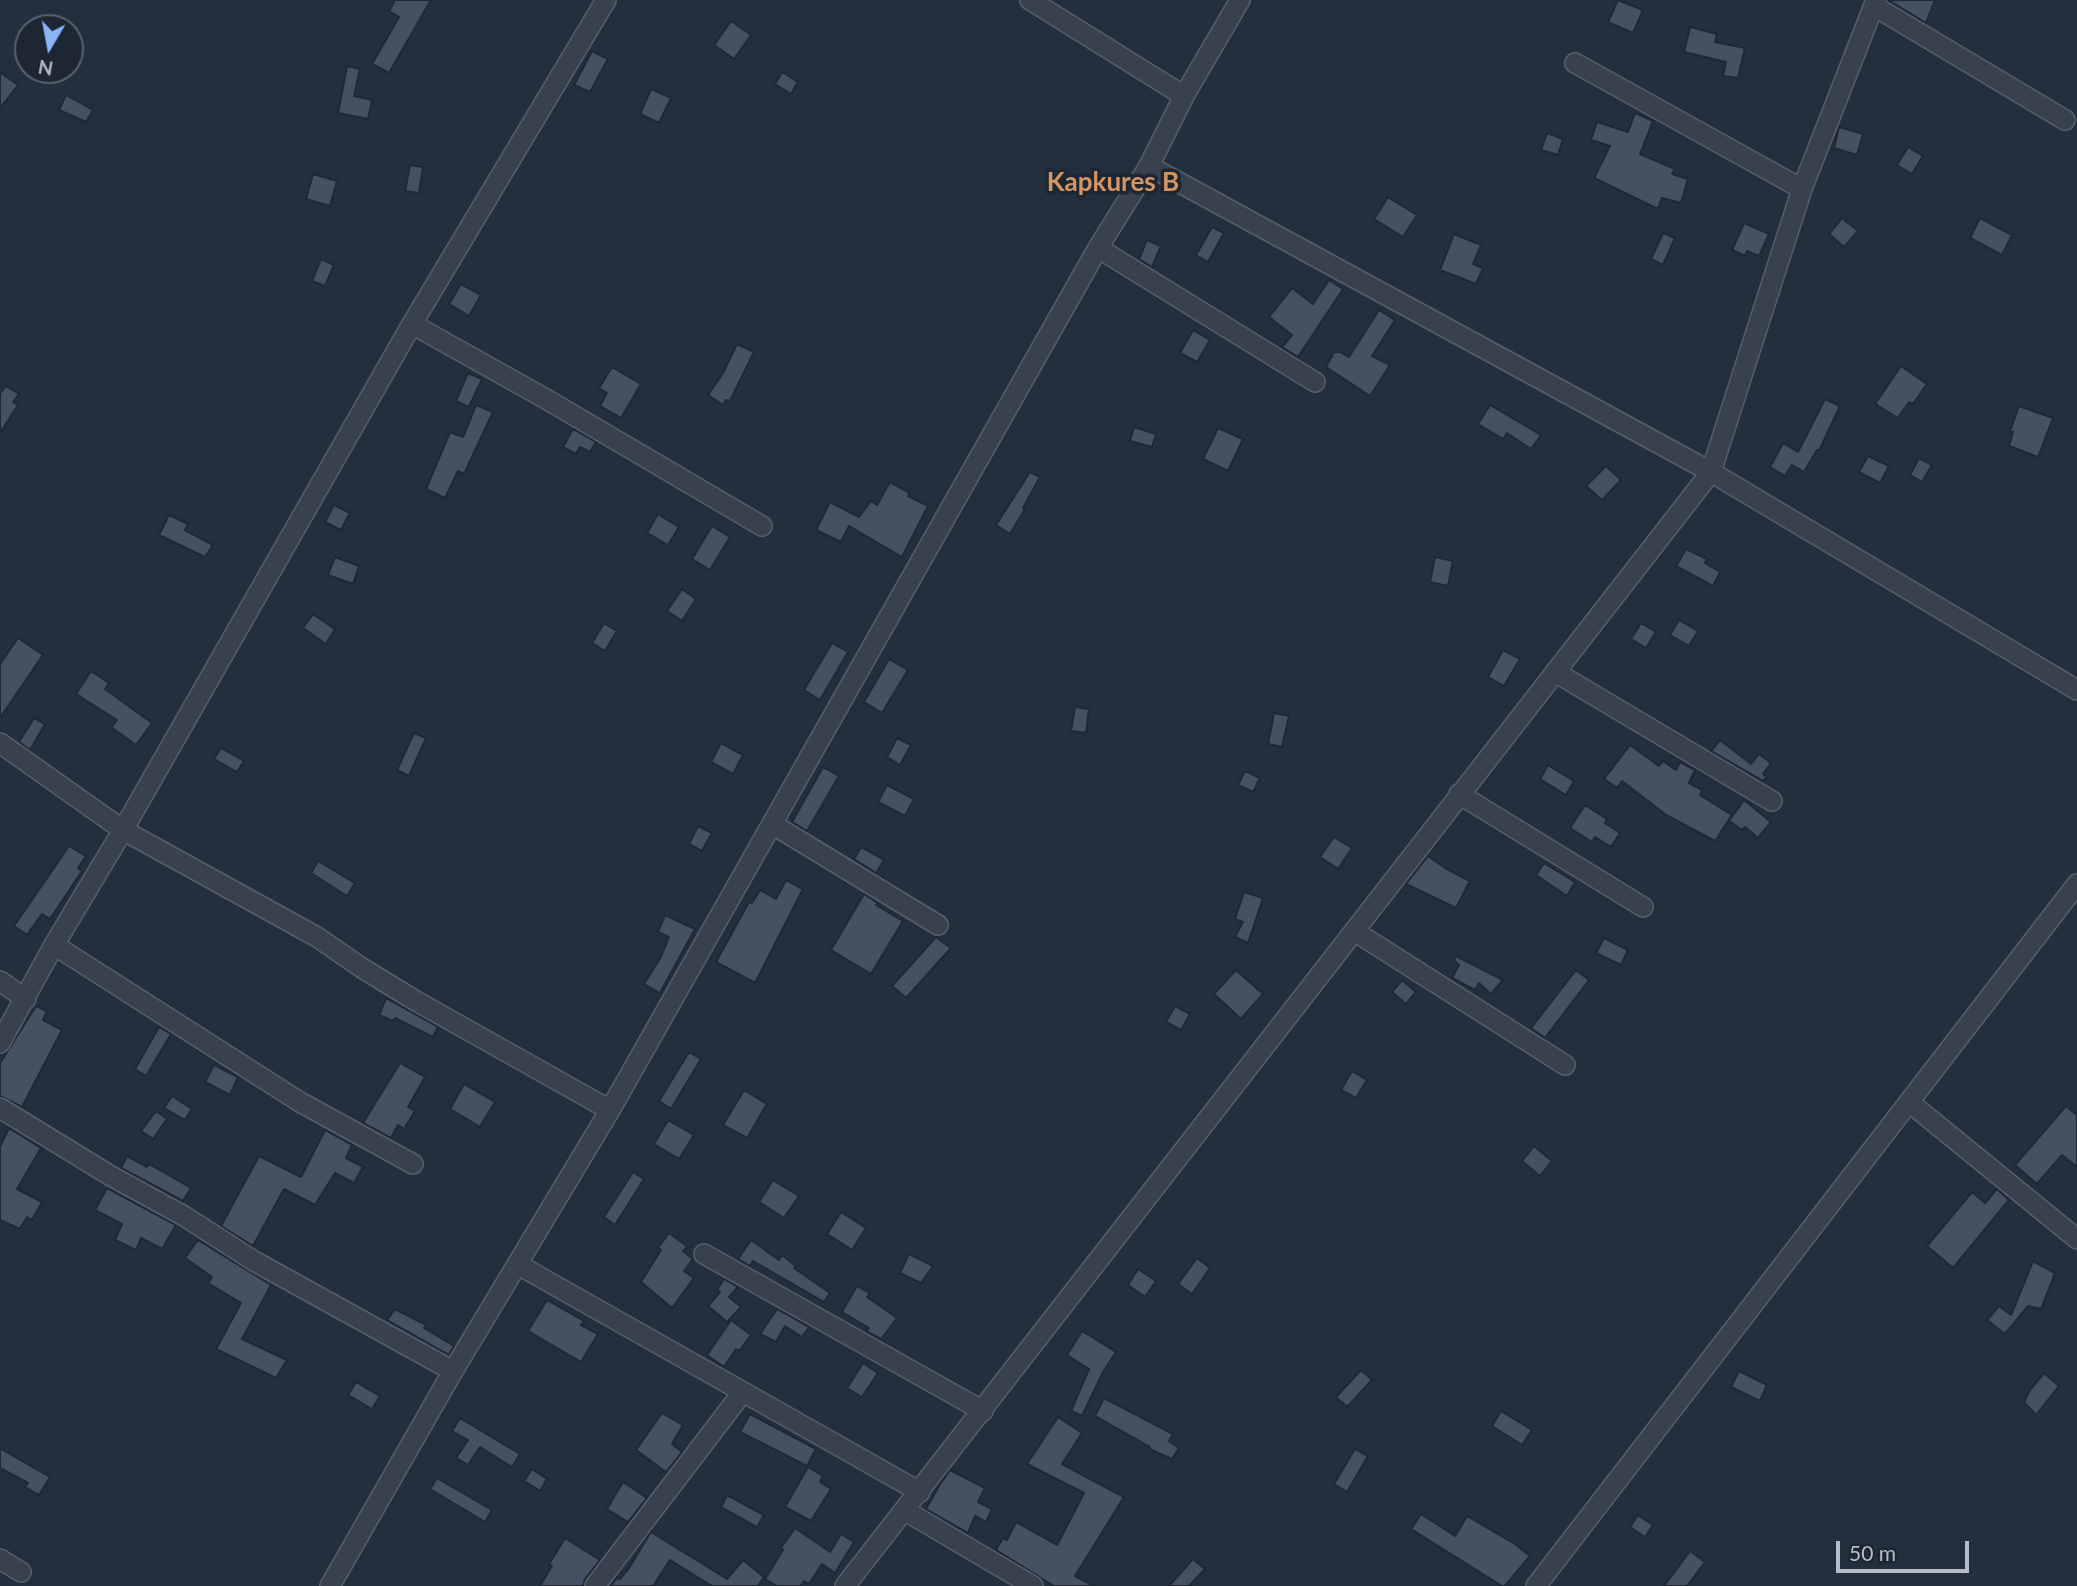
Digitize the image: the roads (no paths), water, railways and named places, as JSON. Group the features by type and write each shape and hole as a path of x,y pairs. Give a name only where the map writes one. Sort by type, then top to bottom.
{"street":[{"path":"0,1044 54,945 123,830 412,324 606,0"},
{"path":"1030,0 1184,96"},
{"path":"330,1586 453,1371 610,1110 1098,248 1149,166 1184,96 1240,0"},
{"path":"845,1586 1711,472 1802,189 1875,3 2065,120"},
{"path":"1575,63 1802,189"},
{"path":"1149,166 1711,472 2077,690"},
{"path":"1098,248 1315,382"},
{"path":"412,324 762,526"},
{"path":"1555,672 1772,801"},
{"path":"0,743 123,830 317,937 416,1001 610,1110"},
{"path":"1459,794 1643,907"},
{"path":"772,824 938,925"},
{"path":"1536,1586 2077,884"},
{"path":"1354,930 1565,1065"},
{"path":"54,945 300,1102 413,1164"},
{"path":"0,981 26,999"},
{"path":"1909,1102 2077,1239"},
{"path":"0,1108 111,1176 184,1216 254,1261 453,1371"},
{"path":"704,1254 983,1411"},
{"path":"517,1264 920,1492"},
{"path":"595,1586 742,1393"},
{"path":"904,1510 1033,1586"},
{"path":"0,1559 21,1572"}],"district":[{"name":"Kapkures B","path":"1113,183"}]}
